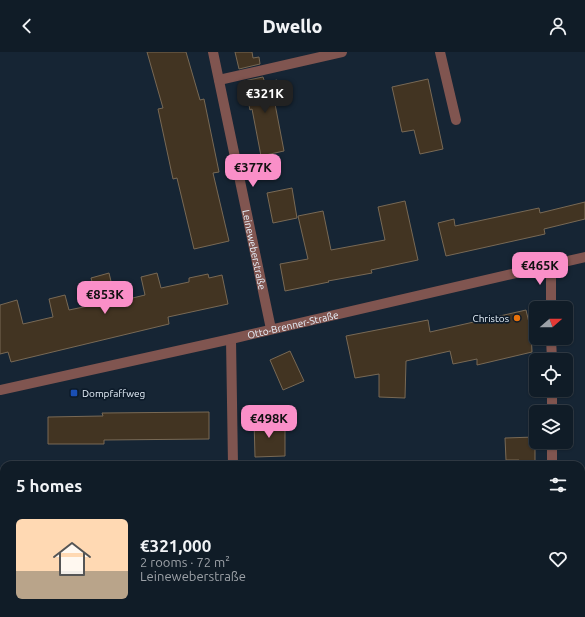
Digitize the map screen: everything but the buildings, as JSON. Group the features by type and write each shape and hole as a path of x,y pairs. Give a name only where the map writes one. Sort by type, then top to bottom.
{"street":[{"name":"Leineweberstraße","path":"213,52 271,329"},
{"path":"219,80 319,55 342,52"},
{"path":"440,52 456,120"},
{"name":"Otto-Brenner-Straße","path":"0,390 230,339 585,257"},
{"path":"551,264 551,301"},
{"path":"230,339 233,461"},
{"path":"552,449 552,461"}],"place":[{"name":"Christos","path":"517,318"},
{"name":"Dompfaffweg","path":"74,393"}]}
